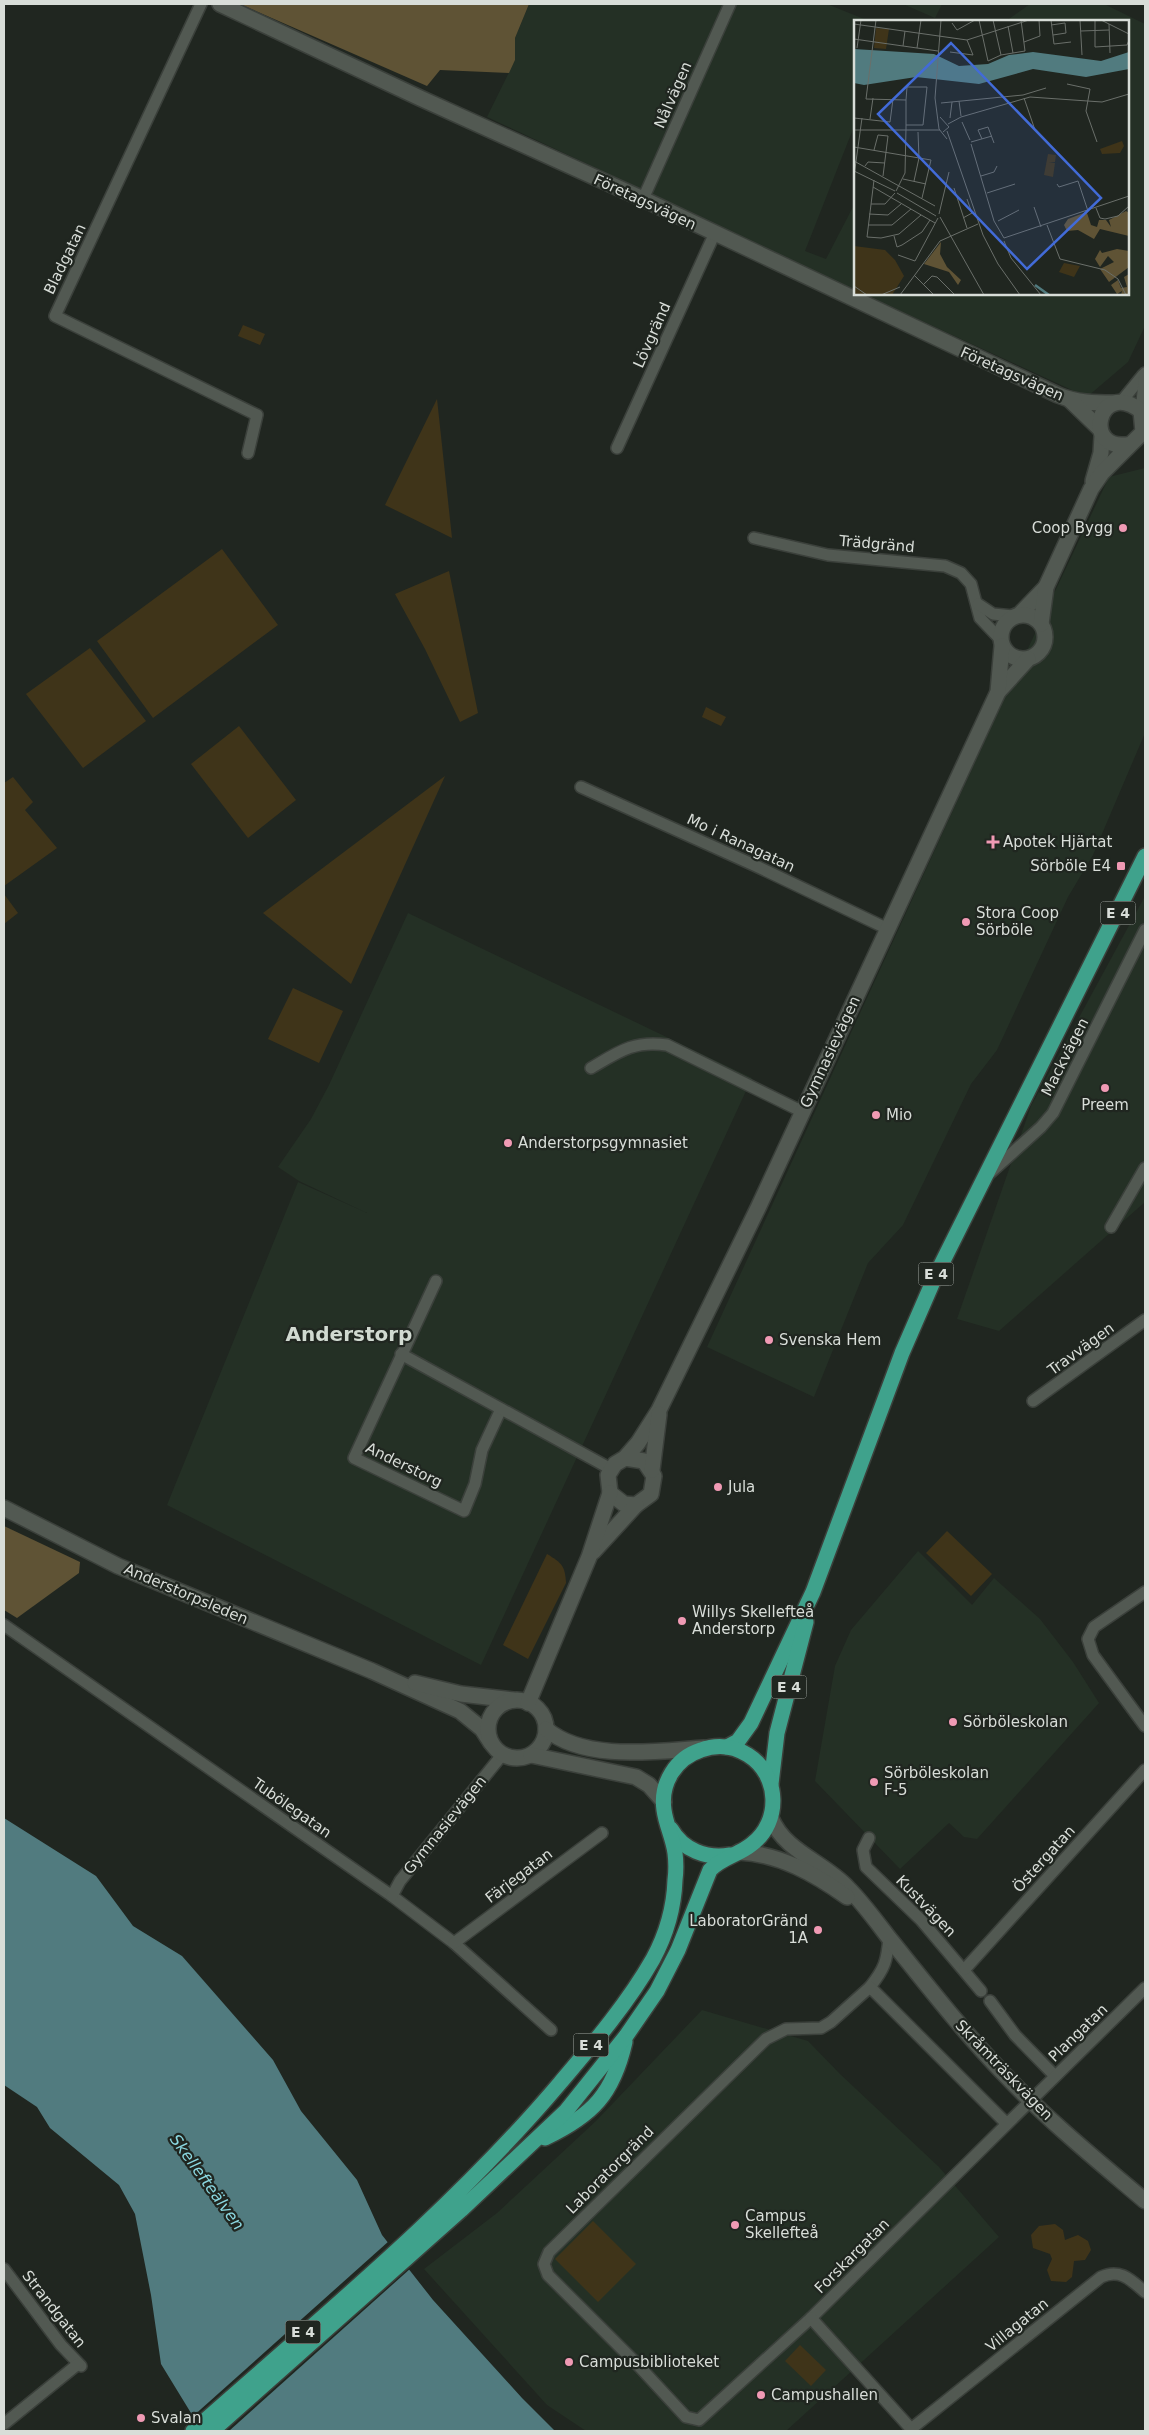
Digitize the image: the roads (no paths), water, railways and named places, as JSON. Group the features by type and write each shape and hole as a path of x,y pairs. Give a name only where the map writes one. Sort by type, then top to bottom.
{"highway":[{"name":"E 4","path":"727,1747 738,1741 751,1723 813,1592 902,1353 935,1277 1145,856"},
{"name":"E 4","path":"771,1784 777,1733 813,1592"},
{"path":"727,1747 742,1752 754,1760 767,1775 773,1797 771,1818 761,1836 737,1853 709,1856 688,1847 674,1833 664,1806 666,1783 675,1768 688,1755 707,1748 727,1747"},
{"name":"E 4","path":"212,2431 418,2239 535,2112 583,2056 653,1958 668,1926 675,1880 675,1854 664,1806"},
{"name":"E 4","path":"193,2431 418,2239 534,2143 585,2115 601,2100 621,2060 626,2036 657,1991 678,1950 710,1870 721,1860 737,1853"}],"street":[{"name":"Bladgatan","path":"201,4 55,316 257,416 248,453"},
{"name":"Företagsvägen","path":"220,4 420,98 643,199 714,235 1070,400 1100,432"},
{"name":"Nålvägen","path":"643,199 730,4"},
{"name":"Lövgränd","path":"617,448 714,235"},
{"path":"1091,490 1101,453 1100,419 1106,408 1118,402 1145,372"},
{"path":"1046,587 1003,626 1001,642 1013,657 1028,659 1036,655 1044,642 1045,636 1041,624 1046,587 1091,490 1102,473 1137,443 1143,432 1145,372"},
{"name":"Företagsvägen","path":"1070,400 1118,402"},
{"path":"1118,402 1132,404 1143,417"},
{"path":"1100,432 1115,445 1137,443"},
{"name":"Trädgränd","path":"754,538 818,554 946,566 961,573 971,584 978,604 980,618 1001,642"},
{"path":"978,604 993,614 1034,618 1041,624"},
{"name":"Gymnasievägen","path":"998,692 1001,642"},
{"name":"Gymnasievägen","path":"626,1458 659,1410 803,1112 998,692 1028,659"},
{"name":"Mo i Ranagatan","path":"581,787 754,864 888,929"},
{"name":"Mackvägen","path":"984,1177 1042,1126 1053,1113 1145,930"},
{"path":"591,1068 634,1045 651,1043 667,1045 803,1112"},
{"path":"1111,1227 1145,1168"},
{"name":"Anderstorg","path":"436,1281 354,1458 464,1511 475,1484 482,1450 501,1409"},
{"name":"Travvägen","path":"1033,1401 1145,1320"},
{"path":"401,1354 611,1469"},
{"name":"Gymnasievägen","path":"652,1470 659,1410"},
{"path":"525,1702 589,1557 610,1493 607,1481 611,1469 626,1458 644,1461 652,1470 654,1488 647,1499 636,1505 589,1557"},
{"path":"610,1493 624,1504 636,1505"},
{"name":"Anderstorpsleden","path":"4,1508 118,1566 372,1671 460,1711 482,1730 491,1743"},
{"path":"1145,1592 1094,1627 1088,1639 1093,1655 1145,1726"},
{"name":"Tubölegatan","path":"4,1625 392,1896 454,1943 551,2030"},
{"name":"Anderstorpsleden","path":"372,1671 461,1694 525,1702"},
{"path":"531,1755 543,1742 546,1729 540,1712 525,1702 507,1702 493,1712 488,1729 491,1743 502,1755 516,1759 531,1755 636,1777 649,1785 664,1806"},
{"path":"546,1729 564,1741 604,1750 644,1752 707,1748"},
{"name":"Gymnasievägen","path":"392,1896 400,1881 502,1755"},
{"name":"Östergatan","path":"965,1969 1145,1770"},
{"name":"Skråmträskvägen","path":"771,1818 775,1828 787,1843 836,1876 1006,2077 1105,2167 1145,2200"},
{"name":"Färjegatan","path":"454,1943 602,1833"},
{"name":"Kustvägen","path":"869,1838 863,1850 863,1859 870,1873 921,1920 982,1991"},
{"name":"Skråmträskvägen","path":"737,1853 772,1857 826,1882 878,1924"},
{"name":"Laboratorgränd","path":"686,2417 638,2364 548,2275 544,2264 546,2258 651,2150 766,2039 786,2028 821,2028 832,2022 870,1987 883,1970 887,1960 889,1937"},
{"path":"870,1987 1007,2124"},
{"name":"Plangatan","path":"1031,2100 1145,1988"},
{"path":"990,2001 1015,2035 1055,2076"},
{"name":"Forskargatan","path":"686,2417 699,2420 811,2318 1031,2100"},
{"name":"Strandgatan","path":"4,2269 61,2345 79,2365 4,2424"},
{"name":"Villagatan","path":"912,2430 1101,2277 1116,2272 1123,2275 1145,2292"},
{"path":"811,2318 912,2430"}],"water":[{"name":"Skellefteälven","path":"4,1818 96,1876 133,1926 182,1956 273,2060 301,2111 357,2180 382,2235 433,2300 522,2398 555,2431 202,2431 161,2364 151,2295 135,2214 119,2185 50,2128 37,2107 4,2085"}],"place":[{"name":"Coop Bygg","path":"1123,528"},
{"name":"Apotek Hjärtat","path":"993,842"},
{"name":"Sörböle E4","path":"1121,866"},
{"name":"Stora Coop Sörböle","path":"966,922"},
{"name":"Preem","path":"1105,1088"},
{"name":"Mio","path":"876,1115"},
{"name":"Anderstorpsgymnasiet","path":"508,1143"},
{"name":"Svenska Hem","path":"769,1340"},
{"name":"Jula","path":"718,1487"},
{"name":"Willys Skellefteå Anderstorp","path":"682,1621"},
{"name":"Sörböleskolan","path":"953,1722"},
{"name":"Sörböleskolan F-5","path":"874,1782"},
{"name":"LaboratorGränd 1A","path":"818,1930"},
{"name":"Campus Skellefteå","path":"735,2225"},
{"name":"Campusbiblioteket","path":"569,2362"},
{"name":"Campushallen","path":"761,2395"},
{"name":"Svalan","path":"141,2418"}],"district":[{"name":"Anderstorp","path":"349,1334"}]}
